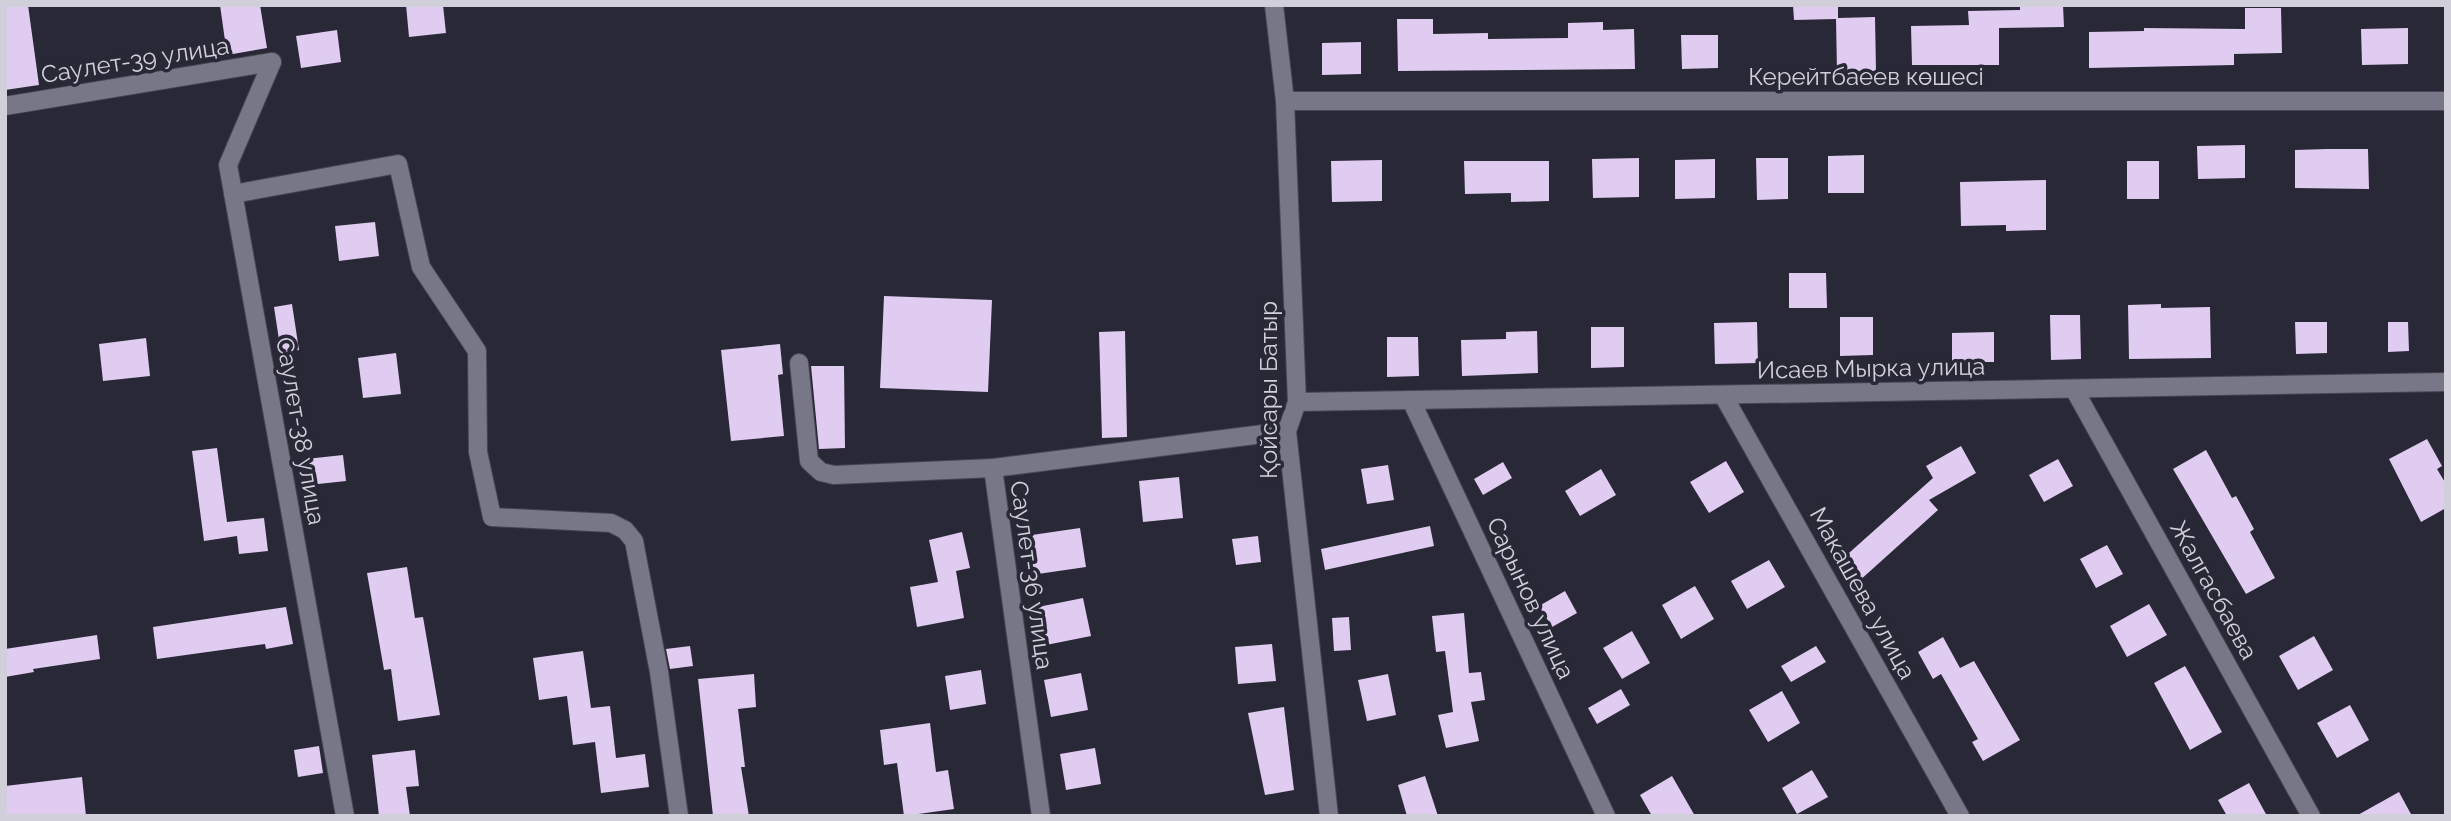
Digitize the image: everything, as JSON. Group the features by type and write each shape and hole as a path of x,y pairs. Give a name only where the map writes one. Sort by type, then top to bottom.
{"street":[{"name":"Қойсары Батыр","path":"1274,5 1285,101 1297,402 1287,431 1329,816"},
{"name":"Саулет-39 улица","path":"5,106 272,62"},
{"name":"Саулет-38 улица","path":"272,62 228,165 345,816"},
{"name":"Керейтбаеев көшесі","path":"1285,101 2446,100"},
{"path":"233,194 398,164 421,267 477,351 478,452 492,517 611,523 625,530 634,541 659,672 678,816"},
{"path":"799,363 809,461 821,472 834,475 993,468"},
{"name":"Исаев Мырка улица","path":"1297,402 2446,382"},
{"name":"Жалгасбаева","path":"2074,389 2311,816"},
{"name":"Макашева улица","path":"1723,395 1960,816"},
{"name":"Сарынов улица","path":"1410,400 1606,816"},
{"name":"Саулет-36 улица","path":"1041,816 993,468 1287,431"}],"building":[{"path":"5,5 28,5 39,85 5,90"},
{"path":"220,5 260,5 267,48 227,55"},
{"path":"406,5 443,5 446,33 409,37"},
{"path":"1793,5 1838,5 1838,18 1875,17 1876,71 1837,72 1836,19 1794,20"},
{"path":"2020,5 2063,5 2064,27 1999,28 1999,65 1912,65 1911,26 1969,25 1968,11 2020,10"},
{"path":"2245,8 2281,8 2282,53 2234,54 2234,65 2089,68 2089,32 2144,31 2144,28 2245,29"},
{"path":"1397,19 1433,19 1433,34 1488,33 1488,39 1568,38 1568,23 1603,22 1603,30 1634,29 1635,69 1398,71"},
{"path":"2408,28 2408,64 2362,65 2361,29"},
{"path":"337,30 341,62 301,68 296,36"},
{"path":"1681,35 1718,35 1718,68 1682,69"},
{"path":"1361,42 1361,74 1322,75 1322,43"},
{"path":"2245,145 2245,178 2198,179 2197,146"},
{"path":"2368,149 2369,189 2295,188 2295,150"},
{"path":"1864,155 1864,193 1828,193 1828,156"},
{"path":"1639,158 1639,197 1593,198 1592,159"},
{"path":"1756,158 1788,158 1788,199 1757,200"},
{"path":"1715,159 1715,198 1675,199 1675,160"},
{"path":"1382,160 1382,201 1332,202 1331,161"},
{"path":"1464,161 1549,161 1549,201 1511,202 1511,193 1465,194"},
{"path":"2127,161 2159,161 2159,199 2127,199"},
{"path":"2046,180 2046,230 2006,231 2006,225 1961,226 1960,182"},
{"path":"375,222 379,256 339,261 335,226"},
{"path":"1789,273 1826,273 1827,308 1789,308"},
{"path":"884,296 992,300 988,392 880,388"},
{"path":"292,304 299,350 281,353 274,307"},
{"path":"2161,304 2161,308 2210,307 2211,358 2129,359 2128,305"},
{"path":"2050,315 2080,315 2081,359 2051,360"},
{"path":"1840,317 1873,317 1873,355 1840,356"},
{"path":"1757,322 1758,363 1715,364 1714,323"},
{"path":"2295,322 2327,322 2327,353 2296,354"},
{"path":"2388,322 2408,322 2409,351 2388,352"},
{"path":"1591,327 1624,327 1624,367 1591,368"},
{"path":"1125,331 1127,437 1102,438 1099,332"},
{"path":"1537,331 1538,373 1462,376 1461,340 1506,339 1506,332"},
{"path":"1994,332 1994,362 1952,362 1952,333"},
{"path":"1387,337 1418,337 1419,376 1387,377"},
{"path":"146,338 150,376 103,381 99,344"},
{"path":"780,344 783,374 778,375 784,436 731,441 721,350"},
{"path":"396,353 401,394 363,398 358,358"},
{"path":"811,366 844,366 845,448 819,449"},
{"path":"2427,439 2442,466 2437,469 2446,484 2446,508 2421,522 2389,459"},
{"path":"1961,446 1976,473 1929,500 1938,510 1858,582 1840,561 1933,478 1926,466"},
{"path":"217,448 227,522 264,518 268,551 239,554 237,536 204,541 192,451"},
{"path":"2206,450 2232,498 2236,496 2254,529 2250,532 2275,578 2246,594 2173,469"},
{"path":"343,455 346,481 309,485 306,459"},
{"path":"2058,459 2073,486 2044,502 2029,475"},
{"path":"1726,461 1744,492 1709,513 1690,482"},
{"path":"1503,462 1512,478 1483,495 1474,479"},
{"path":"1388,465 1394,500 1367,504 1361,469"},
{"path":"1601,469 1616,495 1580,516 1565,491"},
{"path":"1179,477 1183,518 1143,522 1139,481"},
{"path":"1430,526 1434,546 1325,570 1321,549"},
{"path":"1080,528 1086,567 1031,575 1025,536"},
{"path":"962,532 970,568 956,571 964,618 917,627 910,587 938,582 929,540"},
{"path":"1258,536 1261,562 1236,565 1232,539"},
{"path":"2107,545 2123,574 2096,588 2080,559"},
{"path":"1769,560 1785,587 1747,609 1731,581"},
{"path":"407,567 415,618 423,617 440,715 398,721 391,669 384,670 367,573"},
{"path":"1695,586 1714,619 1681,639 1662,605"},
{"path":"1565,591 1577,613 1552,627 1539,606"},
{"path":"1083,598 1091,636 1046,645 1038,607"},
{"path":"2149,604 2167,635 2127,657 2110,626"},
{"path":"286,607 293,644 266,649 265,644 157,659 153,627"},
{"path":"1464,613 1469,673 1481,672 1485,700 1471,702 1479,741 1446,748 1438,715 1453,712 1445,651 1436,652 1432,616"},
{"path":"1349,617 1351,650 1334,651 1332,618"},
{"path":"1632,631 1650,663 1622,679 1603,648"},
{"path":"97,635 100,659 33,669 34,672 5,677 5,649"},
{"path":"2314,636 2333,670 2298,690 2279,656"},
{"path":"1943,637 1960,668 1974,661 2020,740 1983,761 1972,742 1978,739 1941,674 1933,679 1918,652"},
{"path":"1272,644 1276,681 1238,684 1235,647"},
{"path":"690,646 693,666 670,669 666,649"},
{"path":"1816,646 1826,662 1791,682 1781,666"},
{"path":"583,651 591,708 610,706 616,758 645,754 649,787 601,793 595,742 573,745 567,696 539,700 533,658"},
{"path":"2185,666 2222,732 2190,750 2154,683"},
{"path":"981,670 986,704 950,710 945,676"},
{"path":"1081,673 1088,710 1051,717 1044,680"},
{"path":"754,674 756,707 738,709 745,767 741,767 749,816 713,816 698,679"},
{"path":"1388,674 1396,715 1367,721 1358,680"},
{"path":"1621,689 1630,705 1597,724 1588,708"},
{"path":"1782,691 1800,723 1768,742 1749,710"},
{"path":"2350,705 2369,740 2337,758 2317,723"},
{"path":"1284,707 1294,790 1265,795 1248,713"},
{"path":"930,723 936,772 948,770 954,809 904,816 897,763 884,765 880,730"},
{"path":"319,746 323,773 298,777 294,750"},
{"path":"1095,748 1101,784 1066,790 1060,754"},
{"path":"415,750 419,786 406,787 410,816 379,816 372,755"},
{"path":"1812,770 1828,797 1797,814 1782,788"},
{"path":"1425,776 1438,816 1407,816 1398,785"},
{"path":"1672,776 1695,816 1652,816 1640,795"},
{"path":"82,777 86,816 5,816 5,786"},
{"path":"2249,783 2267,816 2227,816 2218,800"},
{"path":"2399,792 2412,816 2356,816"}]}
